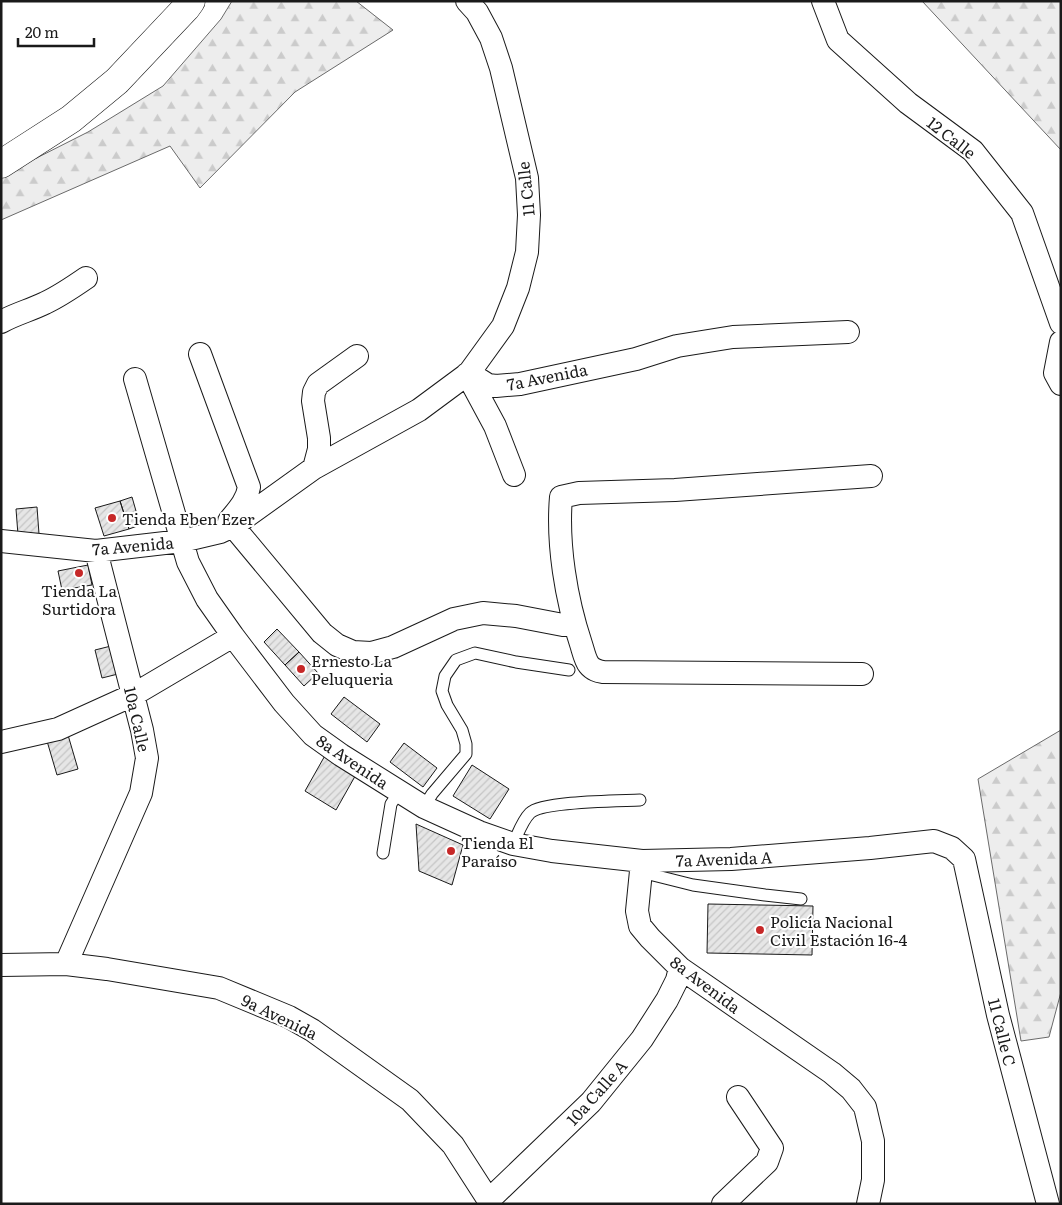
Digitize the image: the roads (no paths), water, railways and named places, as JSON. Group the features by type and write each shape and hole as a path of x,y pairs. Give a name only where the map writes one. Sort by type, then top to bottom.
{"street":[{"path":"1,164 71,119 117,81 191,1"},
{"name":"11 Calle","path":"467,1 477,12 491,38 501,68 527,178 529,215 526,252 518,288 503,326 468,373"},
{"name":"12 Calle","path":"822,1 838,40 908,103 973,151 1022,213 1061,323"},
{"path":"1,322 14,315 45,304 86,278"},
{"name":"7a Avenida","path":"1,541 96,551 182,541 227,529 314,468 419,410 468,373 488,385 520,384 636,359 677,346 733,337 848,332"},
{"path":"1061,342 1055,373 1061,384"},
{"path":"200,354 249,487 245,500 227,529 322,633 337,645 353,652 371,653 393,647 454,619 483,613 516,616 563,625 575,625"},
{"path":"314,468 319,448 313,401 314,392 318,384 357,356"},
{"path":"468,373 495,426 514,475"},
{"name":"8a Avenida","path":"135,378 188,562 207,599 233,636 284,703 313,735 341,756 424,807 479,832"},
{"path":"862,674 603,672 595,670 588,665 575,625 562,552 559,518 561,497 579,493 675,490 871,476"},
{"name":"10a Calle","path":"66,964 141,793 147,758 142,730 96,551"},
{"path":"1,742 58,729 133,695 233,636"},
{"name":"7a Avenida A","path":"479,832 513,844 641,867 934,841 952,848 964,859"},
{"name":"11 Calle C","path":"964,859 998,1015 1048,1204"},
{"name":"8a Avenida","path":"641,867 637,910 640,926 650,938 680,968 832,1073 851,1089 864,1107 873,1141 873,1180 868,1204"},
{"name":"9a Avenida","path":"1,965 66,964 220,988 289,1017 312,1030 410,1100 453,1145 490,1202"},
{"name":"10a Calle A","path":"490,1202 591,1102 642,1039 667,1000 677,980 680,968"},
{"path":"723,1204 767,1162 772,1148 738,1097"}],"lane":[{"path":"424,807 432,794 466,754 466,744 462,730 447,705 442,691 445,676 456,660 475,653 568,670"},
{"path":"383,853 391,804 399,792"},
{"path":"513,844 520,828 531,812 545,806 640,800"},
{"path":"641,867 693,885 801,899"}],"place":[{"name":"Tienda Eben Ezer","path":"112,518"},
{"name":"Tienda La Surtidora","path":"79,573"},
{"name":"Ernesto La Peluqueria","path":"301,669"},
{"name":"Tienda El Paraíso","path":"451,851"},
{"name":"Policía Nacional Civil Estación 16-4","path":"760,930"}]}
